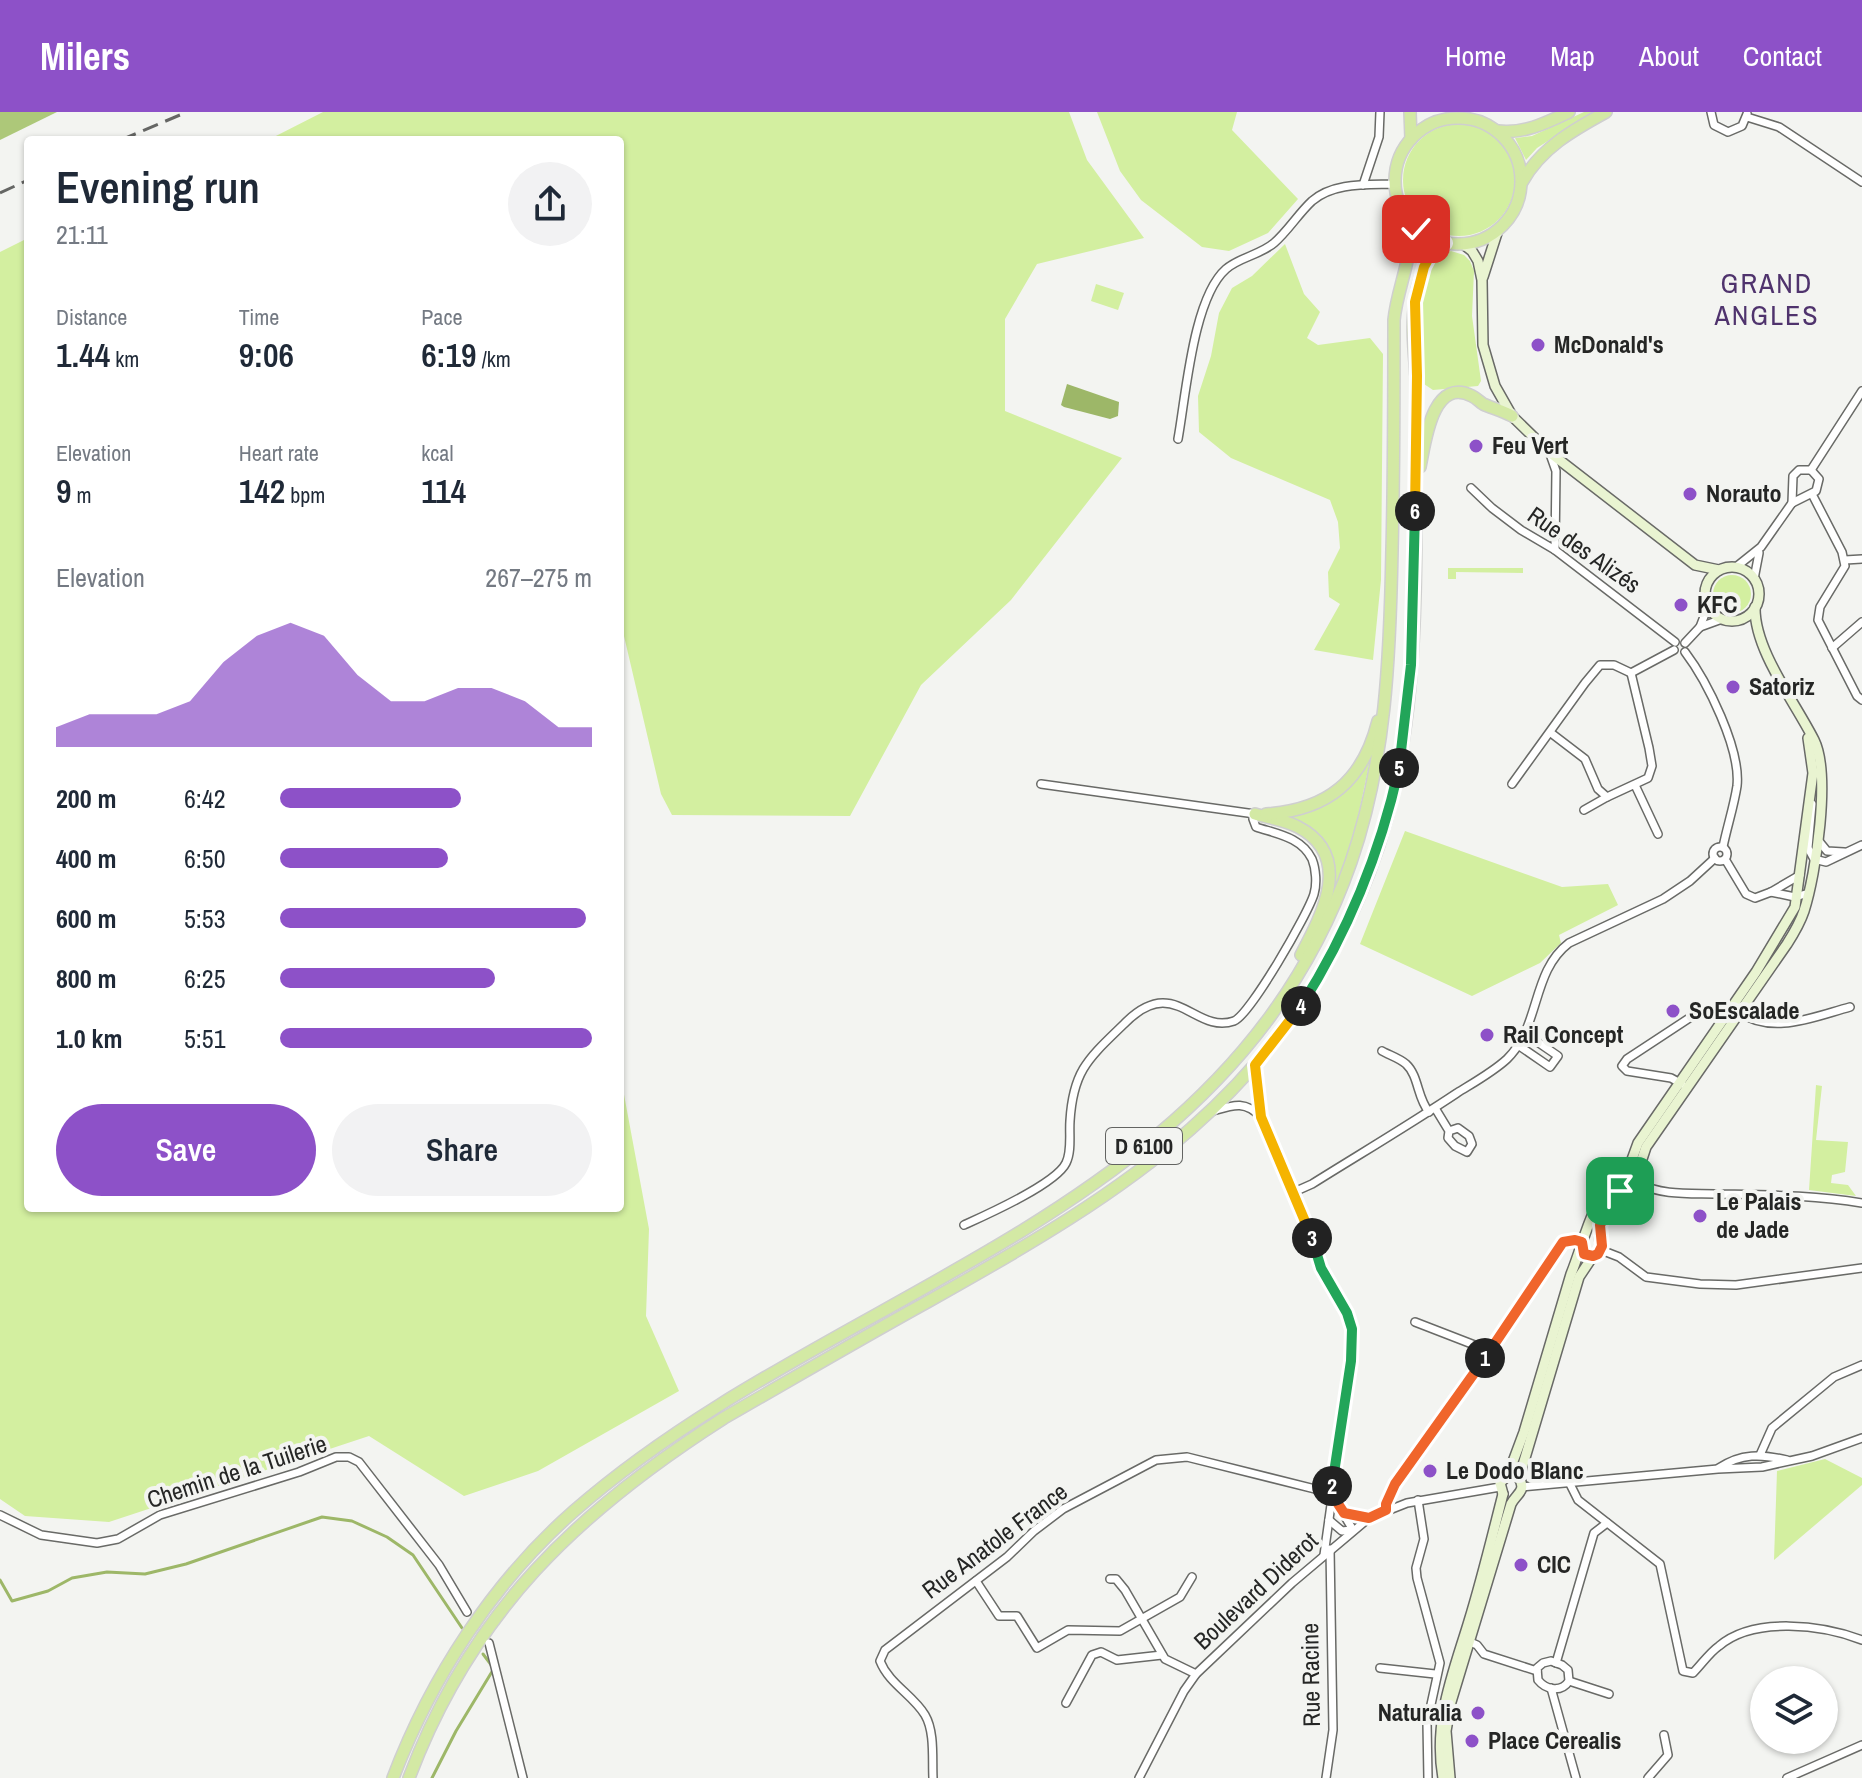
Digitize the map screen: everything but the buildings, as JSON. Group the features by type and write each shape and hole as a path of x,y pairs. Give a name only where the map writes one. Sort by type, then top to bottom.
{"main road":[{"path":"1410,112 1411,139"},
{"path":"1497,131 1509,133 1530,129 1569,112"},
{"path":"1521,183 1545,151 1606,112"},
{"path":"1482,280 1498,230 1517,204 1521,171 1513,149 1497,131 1469,115 1439,120 1423,127 1401,152 1396,168 1395,184 1402,210 1409,221 1425,235 1445,243 1476,242 1498,230"},
{"name":"D 6100","path":"393,1778 435,1685 471,1628 537,1548 572,1512 697,1418 1003,1244 1070,1202 1127,1161 1183,1114 1228,1068 1269,1018 1320,937 1350,866 1377,767 1388,682 1391,606 1394,320 1396,300 1410,249 1409,221"},
{"name":"D 6100","path":"409,1778 453,1680 506,1602 567,1536 604,1503 661,1459 724,1418 1071,1219 1168,1151 1213,1111 1296,1013 1323,971 1355,908 1384,831 1401,758 1409,700 1417,376 1415,302 1424,267 1431,254 1445,243"},
{"path":"1463,244 1476,256 1482,280 1483,345 1495,386 1512,416 1549,452 1695,565 1706,587 1708,606 1722,619 1735,620 1758,634"},
{"path":"1415,491 1428,431 1438,403 1452,394 1460,393 1471,395 1485,405 1512,416"},
{"path":"1634,1166 1683,1086 1794,932 1817,838 1821,761 1813,738 1758,634 1755,607 1758,592 1754,579 1736,567 1719,570 1695,565"},
{"path":"1706,587 1719,570"},
{"path":"1735,620 1755,607"},
{"path":"1255,814 1283,813 1316,804 1348,782 1369,750 1388,682"},
{"path":"1805,727 1812,761 1802,862 1806,875"},
{"path":"1255,814 1308,833 1325,856 1331,887 1327,902 1269,1018"},
{"path":"1736,1010 1802,893"},
{"path":"1450,1778 1446,1746 1448,1715 1514,1497 1521,1492 1579,1277 1597,1253 1600,1225 1606,1211 1620,1191 1638,1183 1642,1176 1634,1166"},
{"path":"1443,1778 1439,1743 1442,1710 1490,1549 1502,1480 1508,1475 1524,1432 1571,1274 1596,1206 1624,1167 1634,1166"},
{"path":"1582,1247 1597,1253"},
{"path":"1508,1475 1521,1483"},
{"path":"1501,1491 1514,1497"}],"street":[{"path":"1363,185 1379,137 1380,112"},
{"path":"1711,112 1714,125 1728,132 1738,130 1747,114 1779,127 1862,182"},
{"path":"1178,439 1199,316 1215,281 1226,268 1277,241 1311,202 1323,193 1336,188 1395,184"},
{"path":"1811,470 1862,391"},
{"path":"1549,452 1556,471 1555,550"},
{"path":"1754,579 1754,567 1761,547 1792,503 1818,488 1819,479 1811,470 1803,469 1795,473 1792,503"},
{"name":"Rue des Alizés","path":"1471,488 1521,530 1555,550 1678,645"},
{"path":"1794,490 1802,495"},
{"path":"1812,494 1845,560 1843,571 1818,613 1818,620 1857,696 1862,700"},
{"path":"1736,567 1761,547"},
{"path":"1845,560 1862,559"},
{"path":"1700,627 1708,606"},
{"path":"1631,673 1678,645 1700,627 1722,619"},
{"path":"1832,648 1862,622"},
{"path":"1678,645 1679,654 1685,652 1693,664 1732,740 1737,786 1723,847 1727,854 1725,859 1746,894 1755,898 1771,892 1779,885 1806,875 1862,845"},
{"path":"1512,784 1600,665 1614,665 1631,673"},
{"path":"1584,810 1648,778 1652,766 1631,673"},
{"path":"1551,733 1585,759 1598,789 1607,797"},
{"path":"1812,782 1813,855"},
{"path":"964,1225 1018,1199 1066,1164 1075,1082 1080,1071 1126,1021 1143,1008 1162,1002 1179,1004 1213,1022 1238,1020 1272,973 1315,891 1313,862 1306,849 1293,839 1256,827 1255,814 1041,784"},
{"path":"1635,785 1658,834"},
{"path":"1817,838 1827,851"},
{"path":"1715,858 1714,851 1723,847"},
{"path":"1802,862 1827,851 1850,851"},
{"path":"1813,855 1826,862"},
{"path":"1715,858 1720,861 1725,859"},
{"path":"1294,1192 1432,1110 1507,1059 1526,1034 1544,974 1559,951 1569,943 1663,899 1690,881 1715,858"},
{"path":"1787,883 1802,893"},
{"path":"1771,892 1786,895 1802,893"},
{"path":"1786,895 1794,910"},
{"path":"1736,1010 1752,1019 1781,1025 1850,1007"},
{"path":"1683,1086 1671,1078 1627,1071 1622,1066 1627,1059 1700,1011"},
{"path":"1518,1045 1550,1067 1558,1056 1526,1034"},
{"path":"1382,1051 1405,1063 1412,1073 1422,1104 1432,1110 1449,1131"},
{"name":"Rue Racine","path":"1255,1065 1261,1117 1294,1192 1321,1268 1347,1313 1352,1329 1351,1361 1324,1554 1329,1570 1333,1730 1326,1778"},
{"path":"1213,1111 1238,1104 1251,1108 1261,1117"},
{"path":"1638,1183 1650,1189 1675,1192 1862,1203"},
{"path":"1386,1510 1395,1484 1490,1351 1559,1246 1568,1240 1582,1247"},
{"path":"1597,1253 1619,1257 1646,1277 1700,1284 1736,1285 1862,1268"},
{"path":"1415,1322 1490,1351"},
{"path":"1760,1455 1772,1428 1834,1377 1862,1365"},
{"path":"1521,1483 1762,1467 1812,1456 1862,1438"},
{"path":"1718,1469 1730,1460 1760,1455 1789,1460"},
{"name":"Chemin de la Tuilerie","path":"0,1515 41,1535 97,1543 118,1539 160,1515 248,1489 336,1457 349,1457 359,1462 439,1565 467,1612"},
{"name":"Rue Anatole France","path":"933,1778 931,1733 925,1715 884,1671 880,1661 885,1650 976,1581 1063,1509 1156,1460 1187,1457 1331,1493"},
{"path":"1569,1482 1578,1500 1660,1564 1683,1671 1693,1673 1719,1645 1741,1633 1771,1627 1832,1630 1862,1640"},
{"name":"Boulevard Diderot","path":"1139,1778 1196,1674 1353,1530 1386,1510 1418,1500 1501,1491"},
{"path":"1329,1520 1342,1531 1353,1530 1331,1493"},
{"path":"1418,1500 1424,1539 1416,1568 1417,1578 1440,1663 1435,1674 1427,1723 1428,1778"},
{"path":"1344,1513 1369,1518"},
{"path":"1556,1663 1594,1533 1607,1523"},
{"path":"1324,1554 1329,1570"},
{"path":"976,1581 999,1616 1017,1616 1037,1648 1068,1630 1120,1631 1180,1597 1192,1577"},
{"path":"1110,1579 1116,1579 1125,1590 1165,1659 1196,1674"},
{"path":"1470,1642 1484,1654 1537,1671"},
{"path":"489,1643 523,1778"},
{"path":"1066,1703 1092,1655 1101,1652 1117,1660 1162,1655"},
{"path":"1537,1671 1543,1663 1556,1663 1566,1667 1569,1681"},
{"path":"1380,1668 1435,1674"},
{"path":"1537,1671 1540,1683 1551,1688 1562,1688 1569,1681"},
{"path":"1569,1681 1609,1694"},
{"path":"1551,1688 1576,1778"},
{"path":"1648,1778 1668,1755 1664,1735"},
{"path":"1787,1778 1862,1745"}],"shaded area":[{"path":"0,112 57,112 0,140"},
{"path":"323,112 1069,112 1087,160 1144,238 1037,264 1005,319 1005,411 1122,458 1011,600 921,685 850,816 672,815 661,794 624,636 624,136 276,136"},
{"path":"1097,112 1237,112 1232,130 1298,199 1268,233 1229,251 1202,247 1141,200 1120,171"},
{"path":"1584,112 1593,112 1537,148 1526,160 1515,138 1532,136"},
{"path":"1459,124 1480,128 1498,141 1511,159 1515,180 1511,201 1498,219 1480,232 1459,236 1438,232 1420,219 1407,201 1403,180 1407,159 1420,141 1438,128"},
{"path":"24,240 24,1212 624,1212 624,1095 649,1229 646,1316 679,1391 538,1471 464,1496 369,1436 109,1522 25,1516 0,1499 0,252"},
{"path":"1285,244 1304,294 1320,312 1307,338 1318,345 1370,338 1383,354 1381,580 1373,660 1314,650 1340,604 1329,597 1328,572 1340,548 1338,522 1330,500 1231,458 1199,432 1198,396 1211,356 1219,313 1232,288 1252,276"},
{"path":"1451,251 1464,255 1474,271 1472,316 1481,381 1478,386 1433,390 1424,384 1421,310 1429,273 1438,260"},
{"path":"1096,284 1124,293 1118,310 1091,301"},
{"path":"1067,384 1119,402 1118,416 1110,419 1064,407 1061,405"},
{"path":"1448,568 1523,568 1523,573 1456,572 1456,579 1448,579"},
{"path":"1732,575 1746,580 1751,594 1746,608 1732,613 1718,608 1713,594 1718,580"},
{"path":"1371,756 1355,831 1336,887 1329,853 1286,817 1324,805"},
{"path":"1405,831 1562,887 1608,884 1618,905 1559,935 1561,943 1540,963 1472,996 1360,944"},
{"path":"1816,1085 1822,1086 1816,1140 1848,1142 1845,1172 1832,1175 1831,1183 1848,1185 1856,1196 1809,1190"},
{"path":"1825,1459 1862,1478 1862,1485 1774,1560 1777,1471"}],"waterway":[{"path":"0,1580 12,1601 48,1591 72,1578 107,1572 145,1574 186,1564 322,1517 352,1521 387,1537 413,1555 462,1628"},
{"path":"483,1654 492,1666"},
{"path":"432,1778 493,1670"}],"railway":[{"path":"130,136 187,112"},
{"path":"0,193 24,182"}],"place":[{"name":"McDonald's","path":"1538,345"},
{"name":"Feu Vert","path":"1476,446"},
{"name":"Norauto","path":"1690,494"},
{"name":"KFC","path":"1681,605"},
{"name":"Satoriz","path":"1733,687"},
{"name":"SoEscalade","path":"1673,1011"},
{"name":"Rail Concept","path":"1487,1035"},
{"name":"Le Palais de Jade","path":"1700,1216"},
{"name":"Le Dodo Blanc","path":"1430,1471"},
{"name":"CIC","path":"1521,1565"},
{"name":"Naturalia","path":"1478,1713"},
{"name":"Place Cerealis","path":"1472,1741"}],"district":[{"name":"GRAND ANGLES","path":"1767,299"}],"route":[{"path":"1416,229 1445,243 1431,254 1424,267 1413,321 1417,376 1413,628 1409,700 1401,758 1384,831 1341,938 1296,1013 1255,1065 1261,1117 1298,1202 1321,1268 1338,1295 1352,1329 1351,1361 1331,1493 1344,1513 1369,1518 1386,1510 1395,1484 1467,1384 1559,1246 1568,1240 1575,1240 1582,1242 1582,1252 1587,1256 1598,1254 1601,1250 1600,1225 1620,1191"}]}
